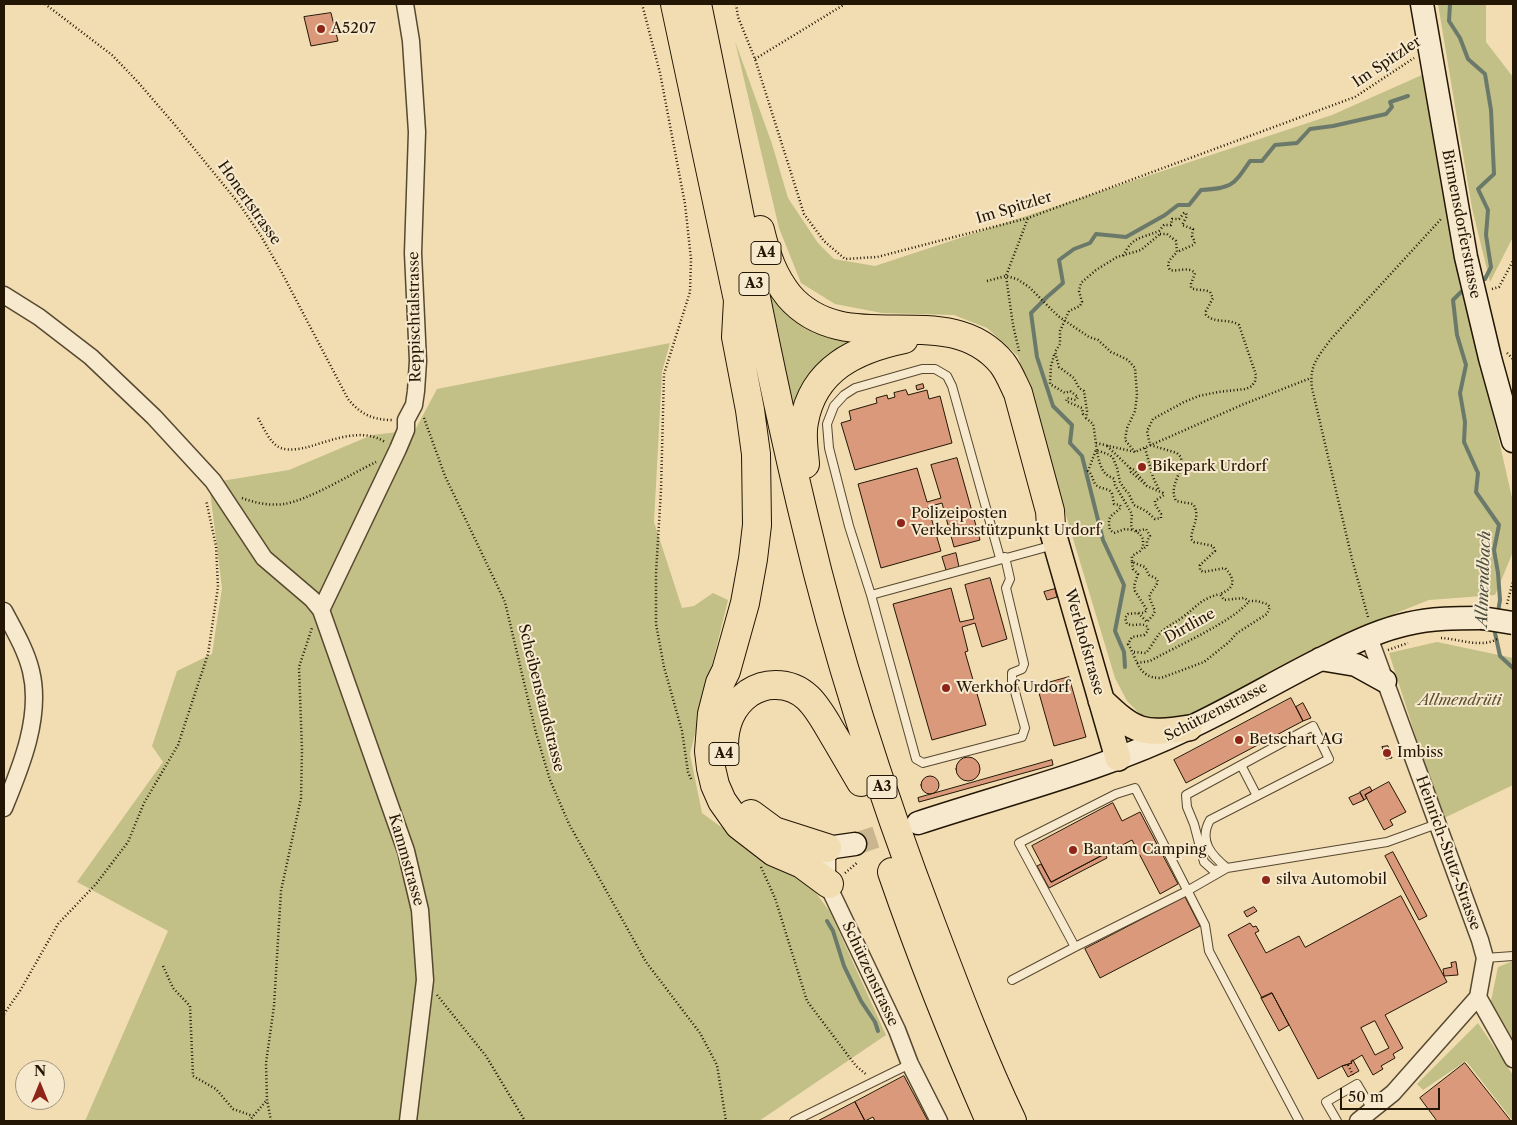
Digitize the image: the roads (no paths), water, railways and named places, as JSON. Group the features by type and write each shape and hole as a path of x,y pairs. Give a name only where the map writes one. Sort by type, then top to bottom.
{"highway":[{"name":"A3","path":"675,4 789,528 832,692 861,782 927,967 990,1121"},
{"name":"A3","path":"697,4 787,444 824,595 872,759 908,864 974,1035 1012,1121"},
{"name":"A4","path":"722,123 743,145 764,246 775,276 784,289 809,314 823,321 873,338"},
{"name":"A4","path":"738,300 736,337 756,454 756,525 753,559 745,603 726,671 716,697 710,731 709,751 715,785 722,801 759,853"},
{"path":"824,595 820,542 805,468 803,423 815,389 824,377 873,338 932,337 952,340 968,347 983,357 994,368 1003,380 1012,398 1044,512 1054,535"},
{"name":"A4","path":"826,848 774,831 759,821 734,792 724,756 724,738 727,723 734,709 743,697 755,689 768,685 783,684 799,690 818,709 861,782"},
{"name":"A4","path":"759,853 803,853 826,848"},
{"name":"A4","path":"759,853 774,852 802,864 829,884"}],"main road":[{"name":"Birmensdorferstrasse","path":"1422,4 1457,210 1475,297 1513,441"},
{"name":"Werkhofstrasse","path":"1054,535 1118,758"},
{"name":"Schützenstrasse","path":"918,823 1118,758 1191,731 1320,659 1377,640 1406,624 1443,618 1482,618 1509,628"},
{"path":"1320,659 1356,665 1385,681"},
{"path":"1100,700 1121,720 1145,731 1191,731"},
{"path":"826,848 855,844"}],"street":[{"name":"Reppischtalstrasse","path":"321,610 398,449 406,430 406,420 414,405 416,391 418,361 413,253 417,132 411,40 405,4"},
{"path":"4,295 39,317 98,363 154,417 217,486 264,558 312,599 321,610"},
{"name":"Kammstrasse","path":"321,610 406,851 420,910 425,980 408,1121"},
{"path":"4,611 28,662 34,696 33,713 27,740 4,808"},
{"name":"Heinrich-Stutz-Strasse","path":"1377,640 1385,681 1471,914 1485,958 1478,997"},
{"name":"Schützenstrasse","path":"826,848 829,884 832,894 910,1064 939,1121"},
{"path":"1358,1121 1393,1093 1478,997 1513,1059"}],"lane":[{"path":"922,369 935,369 947,376 952,386 1002,558 1010,579 1006,588 1024,664 1022,669 1012,673 1012,681 1025,728 1022,737 923,763 916,759 871,595 849,526 828,440 827,424 834,406 844,394 855,388 922,369"},
{"path":"871,595 1002,558 1054,535"},
{"path":"1227,868 1213,857 1206,842 1206,828 1210,820 1329,759 1313,726 1186,794 1187,807 1194,824 1204,862 1213,870 1227,868 1387,842 1437,824"},
{"path":"1241,765 1257,796"},
{"path":"1075,947 1019,843 1116,794 1135,788 1205,925 1209,950 1299,1121"},
{"path":"1012,980 1187,891 1227,868"},
{"path":"1485,958 1513,956"},
{"path":"794,1121 910,1064"},
{"path":"1338,1121 1326,1102 1357,1084 1373,1110"}],"waterway":[{"name":"Allmendbach","path":"1450,4 1449,21 1460,38 1468,59 1485,74 1491,110 1494,174 1478,189 1488,210 1486,235 1491,267 1485,279"},
{"path":"1125,667 1124,652 1115,631 1124,585 1103,540 1082,456 1070,443 1072,425 1053,406 1037,357 1031,313 1063,283 1059,260 1074,249 1090,243 1096,234 1126,237 1165,215 1178,205 1189,205 1201,190 1226,187 1231,184 1240,176 1250,161 1262,161 1275,145 1297,143 1310,129 1333,126 1386,114 1392,107 1390,102 1408,96"},
{"name":"Allmendbach","path":"1462,291 1453,300 1457,335 1466,365 1460,393 1465,422 1464,442 1478,473 1476,492 1499,525 1494,550 1500,600 1498,612"},
{"name":"Allmendbach","path":"1496,627 1495,633 1500,656 1513,668"},
{"path":"827,921 833,931 844,966 861,1001 875,1022 878,1031"}],"tunnel":[{"path":"855,844 913,825"}],"place":[{"name":"A5207","path":"321,29"},
{"name":"Bikepark Urdorf","path":"1142,467"},
{"name":"Polizeiposten Verkehrsstützpunkt Urdorf","path":"901,523"},
{"name":"Werkhof Urdorf","path":"946,688"},
{"name":"Betschart AG","path":"1239,740"},
{"name":"Imbiss","path":"1387,753"},
{"name":"Bantam Camping","path":"1073,850"},
{"name":"silva Automobil","path":"1266,880"}],"park label":[{"name":"Allmendrüti","path":"1460,701"}]}
